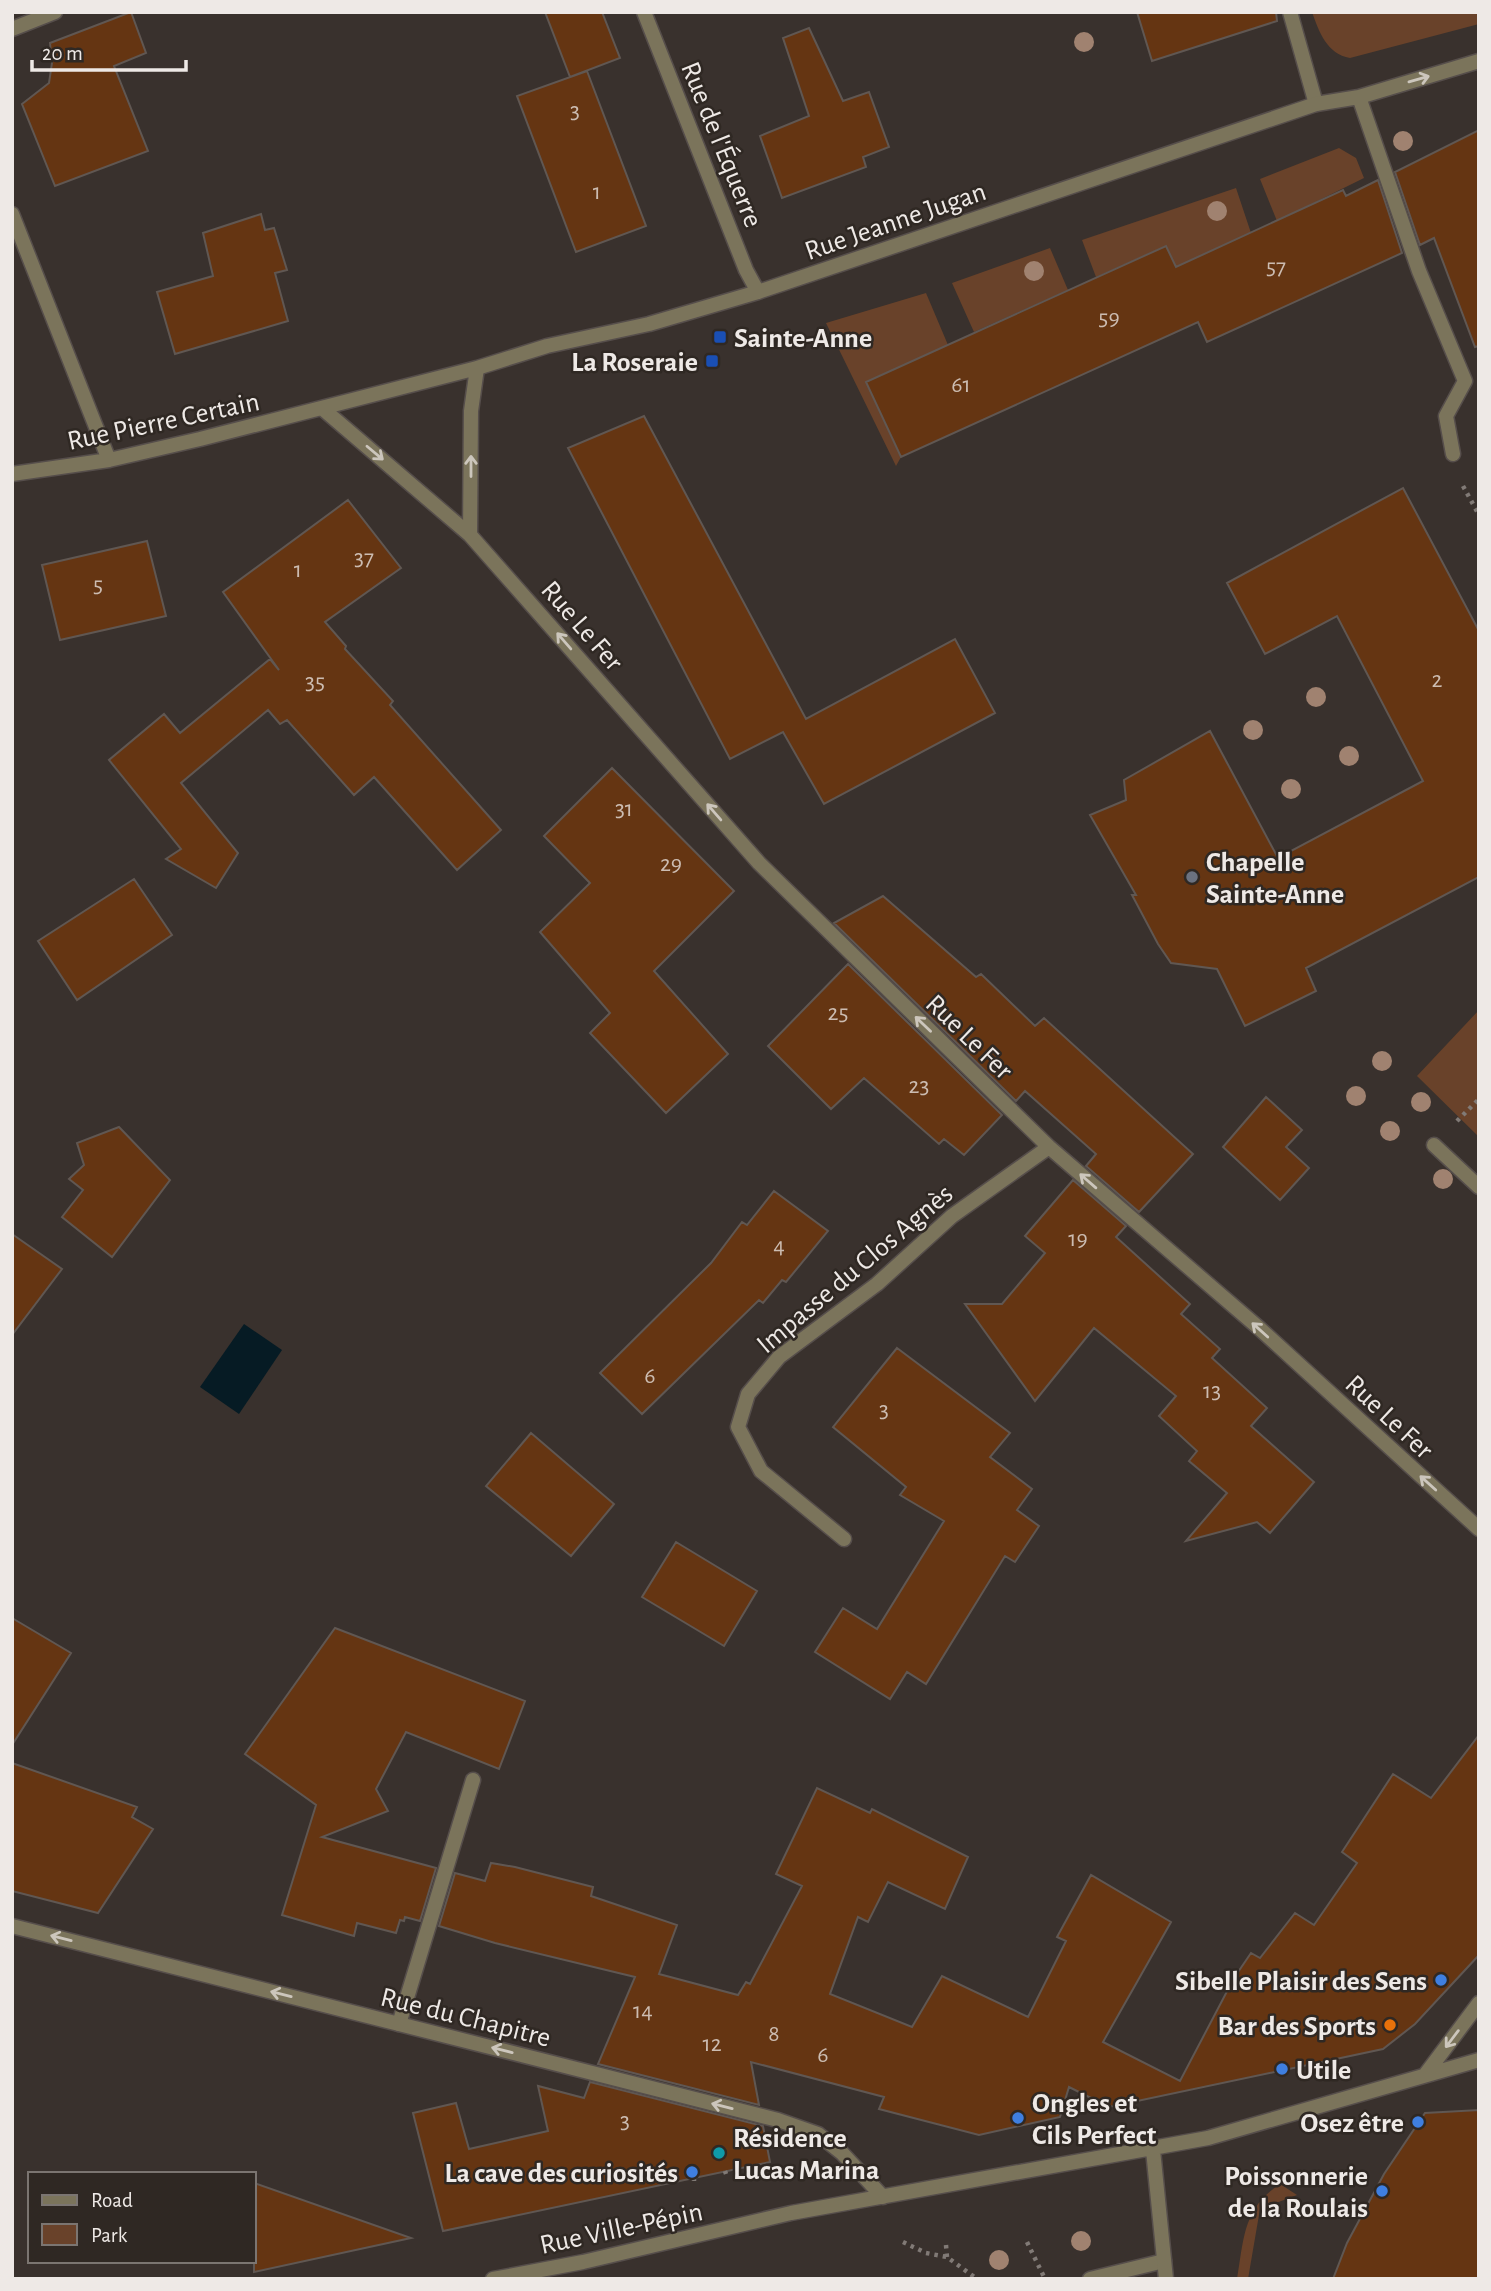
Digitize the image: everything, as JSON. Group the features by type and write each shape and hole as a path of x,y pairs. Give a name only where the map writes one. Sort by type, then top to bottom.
{"street":[{"path":"12,29 55,12"},
{"name":"Rue de l'Équerre","path":"644,12 746,270 758,292"},
{"path":"1290,12 1316,104"},
{"name":"Rue Jeanne Jugan","path":"323,409 548,346 649,324 758,292 1316,104 1359,97 1479,61"},
{"path":"1359,97 1419,271 1465,381 1446,416 1453,454"},
{"path":"12,214 110,460"},
{"path":"471,535 471,411 477,368"},
{"name":"Rue Pierre Certain","path":"12,474 110,460 323,409"},
{"name":"Rue Le Fer","path":"323,409 471,535 759,863 1049,1147 1259,1328 1479,1529"},
{"path":"1434,1145 1479,1187"},
{"name":"Impasse du Clos Agnès","path":"844,1539 761,1471 738,1427 748,1394 779,1357 877,1284 952,1216 1049,1147"},
{"path":"399,2024 473,1780"},
{"name":"Rue du Chapitre","path":"12,1926 778,2120 818,2134 842,2153 883,2197"},
{"path":"1425,2075 1479,2003"},
{"name":"Rue Ville-Pépin","path":"493,2279 583,2262 791,2213 1113,2154 1153,2150 1235,2132 1479,2060"},
{"path":"1153,2150 1166,2279"},
{"path":"1090,2279 1164,2261"}],"path":[{"path":"903,2242 926,2253 947,2258 977,2279"},
{"path":"1027,2242 1045,2279"},
{"path":"946,2245 947,2258"}],"green space":[{"path":"1312,12 1479,12 1479,24 1350,58 1342,56 1330,47"},
{"path":"1339,148 1356,158 1364,178 1277,221 1260,179"},
{"path":"1236,188 1251,233 1176,267 1165,246 1096,277 1082,240"},
{"path":"1050,248 1068,290 974,332 952,283"},
{"path":"926,293 948,345 867,382 901,457 896,466 826,323"},
{"path":"1479,1010 1479,1137 1417,1076"},
{"path":"1280,2184 1297,2195 1260,2209 1248,2279 1237,2279 1247,2225 1259,2203"}],"water":[{"path":"244,1324 282,1350 239,1414 200,1387"}],"building":[{"path":"131,12 146,53 114,66 148,151 55,186 22,104 49,83 52,63 50,43"},
{"path":"545,12 602,12 620,58 570,77"},
{"path":"1137,12 1276,12 1277,21 1152,61"},
{"path":"809,28 843,101 869,92 889,147 863,157 866,167 782,198 760,136 809,116 783,38"},
{"path":"587,71 646,226 576,252 517,96"},
{"path":"1479,130 1479,346 1475,347 1434,238 1420,245 1395,172"},
{"path":"1378,180 1402,253 1207,342 1198,322 901,457 866,382 1166,246 1176,267 1343,190 1346,196"},
{"path":"261,214 265,230 274,228 287,270 275,273 288,321 175,354 157,292 213,276 203,233"},
{"path":"644,416 806,719 955,639 995,713 824,804 783,732 730,759 568,448"},
{"path":"1403,488 1479,631 1479,877 1306,968 1316,991 1245,1026 1217,969 1171,963 1158,944 1132,895 1136,895 1090,815 1126,800 1124,780 1210,731 1278,858 1423,781 1337,616 1265,654 1227,583"},
{"path":"348,500 401,568 325,622 346,646 345,649 393,701 390,705 501,830 457,870 374,777 354,795 287,720 280,724 268,710 181,783 238,853 216,888 166,859 181,849 109,760 164,714 180,733 270,659 279,670 223,592"},
{"path":"147,541 166,616 60,640 42,565"},
{"path":"612,768 734,891 654,971 728,1054 666,1113 590,1033 610,1013 540,932 590,883 544,836"},
{"path":"134,879 172,935 77,1000 38,941"},
{"path":"883,896 976,977 981,974 1035,1026 1044,1018 1193,1154 1139,1212 1086,1166 1096,1154 1025,1091 1016,1101 834,923"},
{"path":"848,964 1002,1115 964,1155 944,1139 939,1144 864,1078 831,1109 768,1046"},
{"path":"1266,1097 1302,1130 1286,1147 1309,1168 1280,1200 1223,1147"},
{"path":"119,1127 170,1180 112,1257 62,1217 83,1190 69,1179 84,1165 77,1143"},
{"path":"1073,1180 1126,1226 1116,1237 1190,1304 1181,1314 1220,1349 1212,1358 1267,1408 1251,1426 1314,1482 1270,1533 1257,1522 1186,1541 1227,1493 1189,1461 1197,1451 1159,1416 1176,1396 1094,1328 1035,1401 965,1304 1002,1304 1045,1253 1025,1236"},
{"path":"774,1191 828,1231 786,1282 782,1280 763,1303 759,1300 642,1414 600,1373 711,1263 742,1222 747,1225"},
{"path":"12,1234 62,1269 12,1335"},
{"path":"897,1348 1010,1433 990,1457 1032,1489 1017,1510 1039,1526 1015,1562 1005,1556 926,1684 907,1672 890,1699 815,1652 843,1608 877,1629 944,1521 900,1495 906,1487 833,1427"},
{"path":"531,1433 614,1504 571,1556 486,1486"},
{"path":"676,1542 757,1591 724,1646 642,1597"},
{"path":"12,1618 71,1653 12,1745"},
{"path":"335,1628 525,1701 499,1769 406,1732 376,1789 388,1811 322,1837 436,1868 420,1921 405,1917 404,1921 400,1920 396,1933 357,1923 354,1936 282,1915 316,1805 245,1754"},
{"path":"1479,1735 1479,1955 1415,2024 1383,2049 1109,2107 1069,2087 1060,2117 979,2135 879,2109 884,2097 751,2062 759,2105 598,2064 635,1977 495,1943 439,1926 455,1873 485,1881 491,1863 515,1867 593,1887 591,1896 677,1925 659,1974 738,1995 746,1982 750,1984 802,1886 776,1874 817,1788 870,1813 872,1809 968,1857 945,1909 888,1882 868,1922 858,1917 830,1994 912,2027 942,1976 1028,2017 1066,1941 1057,1937 1091,1875 1171,1922 1103,2042 1180,2081 1234,1978 1251,1953 1260,1958 1295,1913 1314,1925 1357,1863 1342,1852 1393,1774 1431,1798"},
{"path":"12,1763 137,1807 132,1817 153,1829 98,1913 12,1891"},
{"path":"590,2082 763,2126 770,2162 443,2231 413,2113 456,2103 469,2149 548,2131 538,2086 584,2098"},
{"path":"1479,2110 1479,2279 1333,2279 1347,2243 1384,2174 1425,2113"},
{"path":"256,2184 411,2238 254,2272"}],"place":[{"name":"Sainte-Anne","path":"720,337"},
{"name":"La Roseraie","path":"712,361"},
{"name":"Chapelle Sainte-Anne","path":"1192,877"},
{"name":"Sibelle Plaisir des Sens","path":"1441,1980"},
{"name":"Bar des Sports","path":"1390,2025"},
{"name":"Utile","path":"1282,2069"},
{"name":"Ongles et Cils Perfect","path":"1018,2118"},
{"name":"Osez être","path":"1418,2122"},
{"name":"Résidence Lucas Marina","path":"719,2153"},
{"name":"La cave des curiosités","path":"692,2172"},
{"name":"Poissonnerie de la Roulais","path":"1382,2191"}]}
